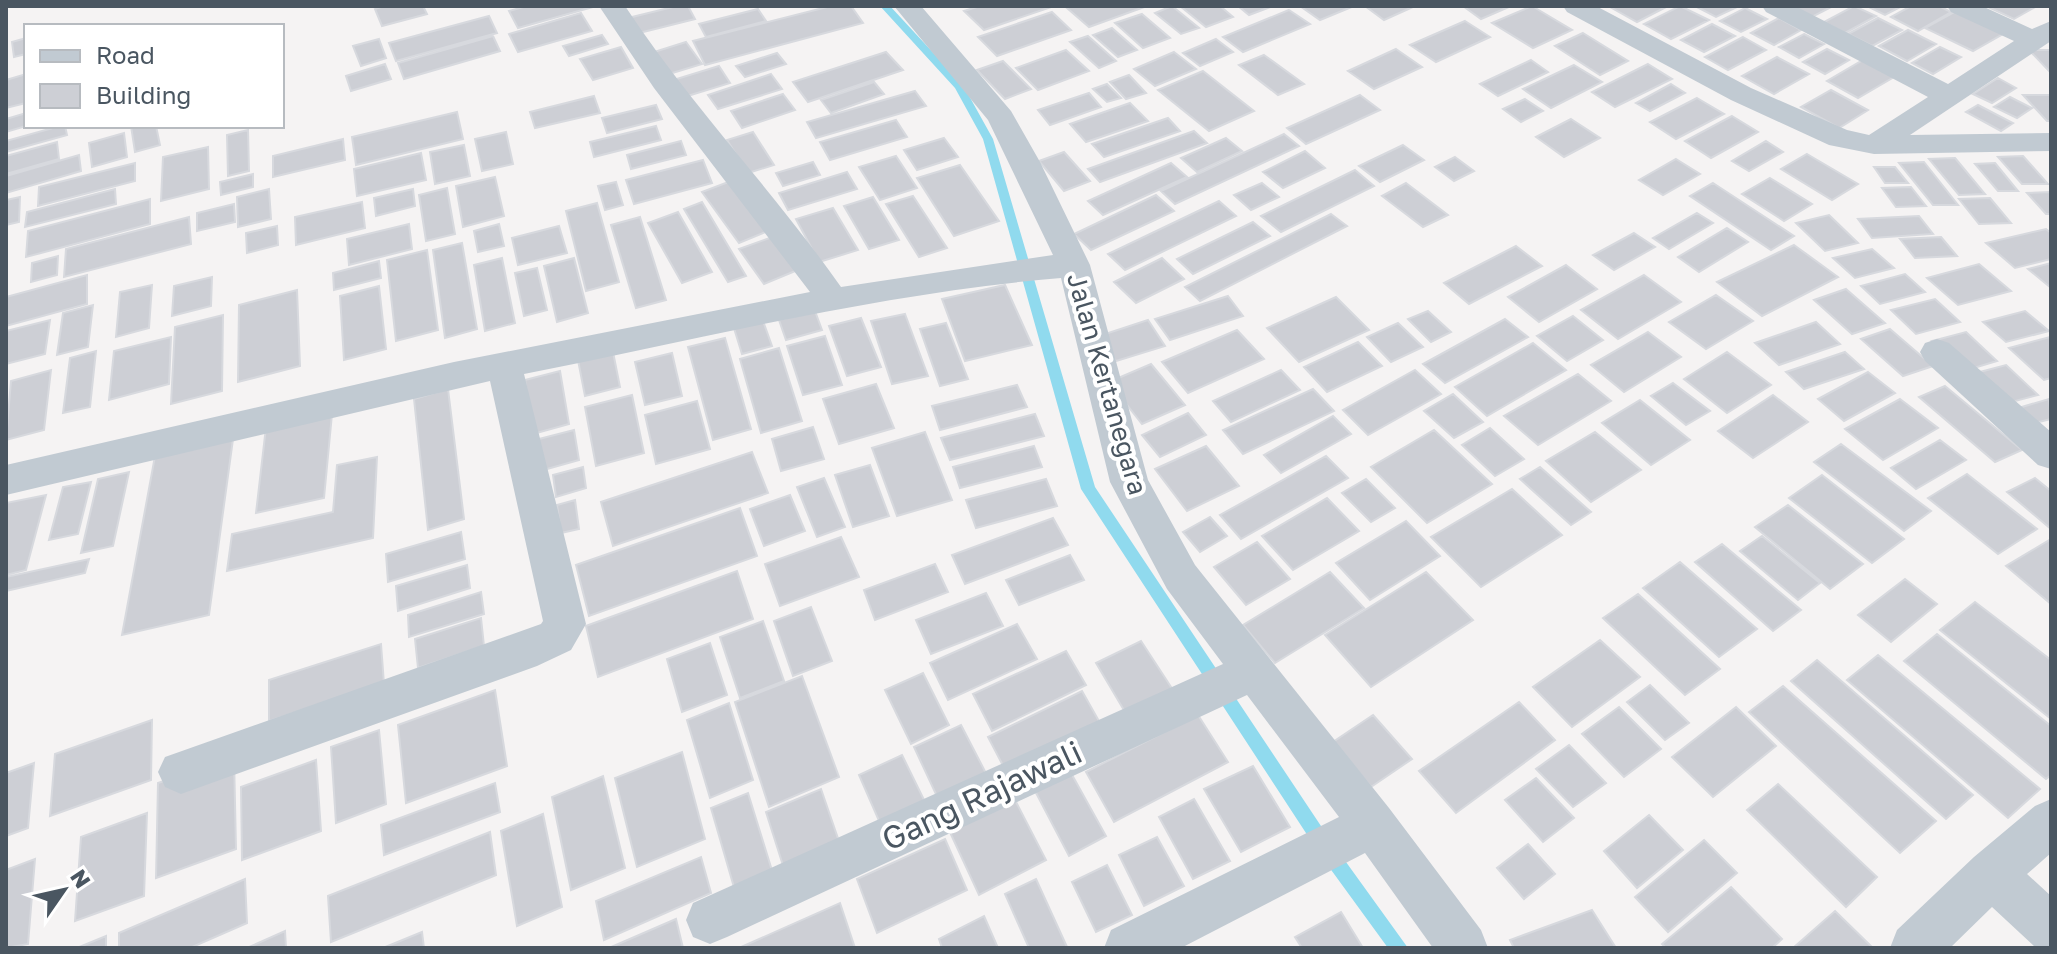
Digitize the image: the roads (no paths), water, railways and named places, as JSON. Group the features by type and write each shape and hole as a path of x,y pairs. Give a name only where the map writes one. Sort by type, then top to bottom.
{"street":[{"path":"612,6 666,88 811,266 833,300"},
{"name":"Jalan Kertanegara","path":"907,6 1001,117 1064,265 1129,482 1181,577 1246,674 1363,831 1463,948"},
{"path":"1576,6 1792,119 1839,138 1874,145 2051,142"},
{"path":"1775,6 1949,96"},
{"path":"1960,6 2042,35"},
{"path":"1874,145 2042,35"},
{"path":"6,480 504,366 833,300 1014,270 1064,265"},
{"path":"1937,352 2051,454"},
{"path":"181,772 556,637 565,624 504,366"},
{"name":"Gang Rajawali","path":"710,920 1246,674"},
{"path":"1915,948 1991,874 2051,822"},
{"path":"1129,948 1363,831"},
{"path":"1991,874 2051,929"}],"waterway":[{"path":"885,6 959,87 988,139 1088,489 1327,850 1399,948"}]}
